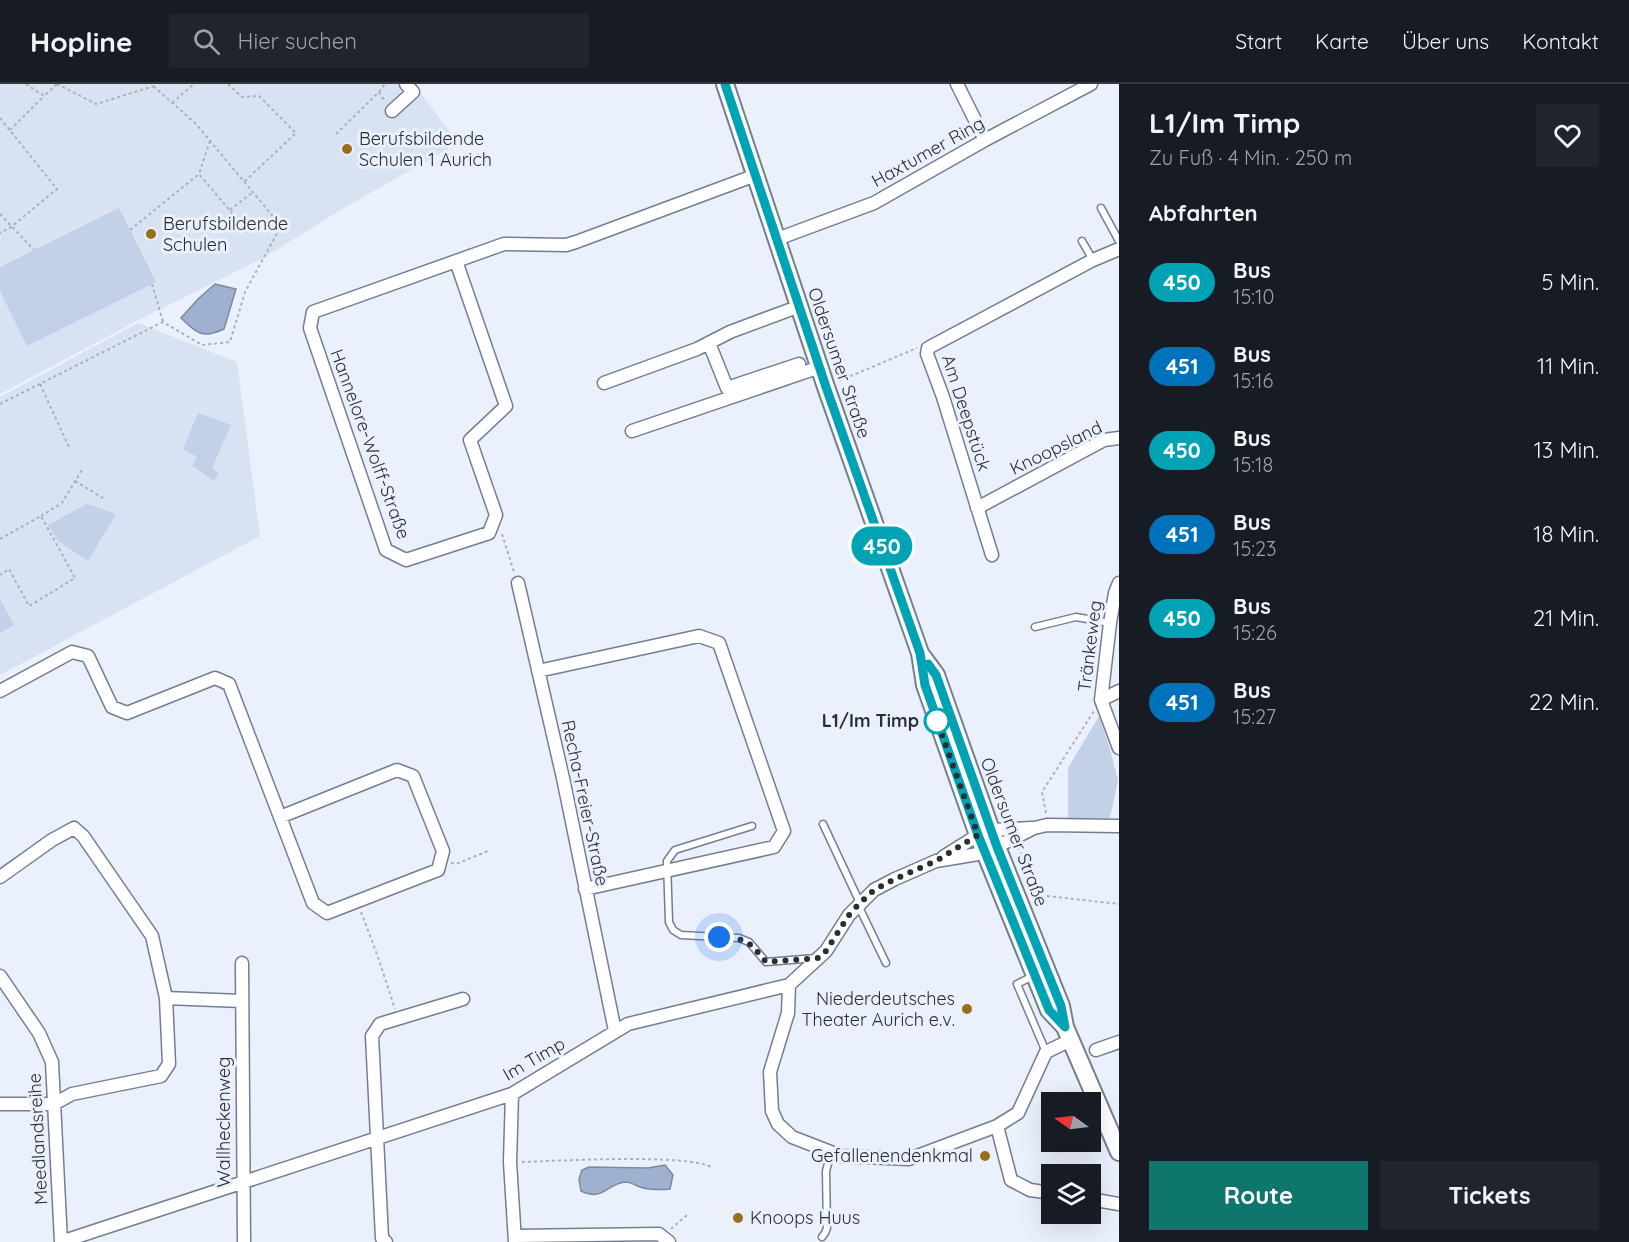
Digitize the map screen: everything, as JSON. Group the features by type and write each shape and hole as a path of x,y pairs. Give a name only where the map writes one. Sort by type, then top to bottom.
{"main road":[{"name":"Oldersumer Straße","path":"725,84 826,387 920,653 928,694 1041,973"},
{"name":"Oldersumer Straße","path":"990,850 1017,899 1041,973 1049,1010 1068,1034 1119,1152"}],"street":[{"path":"392,111 413,92 406,84"},
{"path":"957,84 985,140"},
{"name":"Haxtumer Ring","path":"777,239 874,203 985,140 1091,84"},
{"name":"Hannelore-Wolff-Straße","path":"496,515 489,533 406,560 386,550 310,328 313,312 504,244 566,245 756,175"},
{"name":"Am Deepstück","path":"992,555 943,397 927,354 928,348 1093,260 1119,249"},
{"path":"456,261 506,406 470,440 496,515"},
{"path":"604,383 800,306"},
{"path":"709,343 727,388 799,364"},
{"path":"632,431 820,367"},
{"name":"Knoopsland","path":"977,508 1104,440 1119,438"},
{"name":"Recha-Freier-Straße","path":"518,583 563,778 615,1031"},
{"name":"Tränkeweg","path":"1119,583 1114,593 1101,700 1119,748"},
{"path":"538,671 699,636 719,643 784,831 774,848 585,890"},
{"path":"0,691 72,652 88,656 112,707 127,713 215,678 229,684 280,817 313,903 327,913 438,870 443,851 413,776 397,770 280,817"},
{"path":"1101,700 1119,691"},
{"path":"936,861 984,833 1047,825 1117,824"},
{"path":"0,877 52,840 74,828 83,836 152,936 166,998 169,1064 161,1076 72,1094 54,1104 0,1104"},
{"name":"Im Timp","path":"61,1242 512,1094 628,1024 789,985 826,951 859,904 874,890 936,861 990,850 1034,828"},
{"name":"Wallheckenweg","path":"242,963 244,1242"},
{"name":"Meedlandsreihe","path":"0,976 39,1033 52,1062 61,1242"},
{"path":"789,985 788,1013 770,1072 772,1111 778,1124 792,1137 841,1156 909,1159 997,1126 1018,1113 1046,1052 1068,1034"},
{"path":"166,998 241,1001"},
{"path":"386,1242 382,1238 372,1036 380,1024 463,999"},
{"path":"1096,1050 1119,1042"},
{"path":"512,1094 510,1162 515,1239 659,1234 665,1239"},
{"path":"997,1126 1011,1180 1030,1190 1041,1192"},
{"path":"1101,1201 1119,1204"}],"lane":[{"path":"1101,208 1119,241"},
{"path":"1082,241 1093,260"},
{"path":"1035,627 1076,617 1110,623"},
{"path":"823,824 886,963"},
{"path":"752,826 675,850 667,861 669,922 673,930 681,935 739,938 749,942 766,962 819,958"},
{"path":"1041,973 1017,984 1046,1052"},
{"path":"822,1237 826,1228 826,1171 831,1153"}],"path":[{"path":"26,84 44,96"},
{"path":"10,130 57,84 96,104 153,85 195,124 281,226 245,292 230,342 202,345 163,322 152,284"},
{"path":"172,103 194,84"},
{"path":"228,84 242,97 259,96 296,133 244,182"},
{"path":"336,134 385,84"},
{"path":"379,92 392,111"},
{"path":"0,118 57,189 11,227 0,233"},
{"path":"130,230 199,174 210,141"},
{"path":"199,174 248,232"},
{"path":"230,210 253,192"},
{"path":"0,214 34,250"},
{"path":"0,404 163,322"},
{"path":"826,387 916,348 928,348"},
{"path":"40,384 69,447"},
{"path":"0,539 62,502 83,468"},
{"path":"75,481 106,500"},
{"path":"496,515 518,583"},
{"path":"0,575 9,569 29,606 75,578 41,516"},
{"path":"1047,825 1042,792 1101,700"},
{"path":"440,860 456,864 488,851"},
{"path":"1017,899 1030,893 1119,904"},
{"path":"357,901 398,1019"},
{"path":"510,1162 672,1160 706,1164 713,1168"},
{"path":"665,1239 687,1215"}],"shaded area":[{"name":"Berufsbildende Schulen","path":"0,84 414,84 458,143 339,211 265,257 148,315 0,394"},
{"path":"119,208 156,282 27,346 0,291 0,267"},
{"path":"215,284 236,289 224,329 205,334 196,331 181,318"},
{"path":"138,323 237,362 260,536 0,675 0,397"},
{"path":"198,413 231,425 212,468 219,474 214,481 192,466 197,457 183,449"},
{"path":"87,504 116,514 88,561 58,541 48,525"},
{"path":"0,599 14,625 0,633"},
{"path":"1099,716 1118,781 1110,818 1068,818 1068,768"},
{"path":"665,1165 673,1175 670,1189 648,1189 626,1182 595,1194 581,1191 579,1179 582,1170 589,1167 648,1168"}],"bus line":[{"name":"450","path":"725,84 826,387 920,653 925,685 978,835 1049,1010 1065,1027 1061,1006 997,847 936,675 928,664"}],"place":[{"name":"Berufsbildende Schulen 1 Aurich","path":"347,149"},
{"name":"Berufsbildende Schulen","path":"151,234"},
{"name":"L1/Im Timp","path":"937,721"},
{"name":"Niederdeutsches Theater Aurich e.v.","path":"967,1009"},
{"name":"Gefallenendenkmal","path":"985,1156"},
{"name":"Knoops Huus","path":"738,1218"}],"route":[{"path":"719,937 739,938 749,942 766,962 819,958 849,915 874,890 936,861 978,835 937,721"}]}
